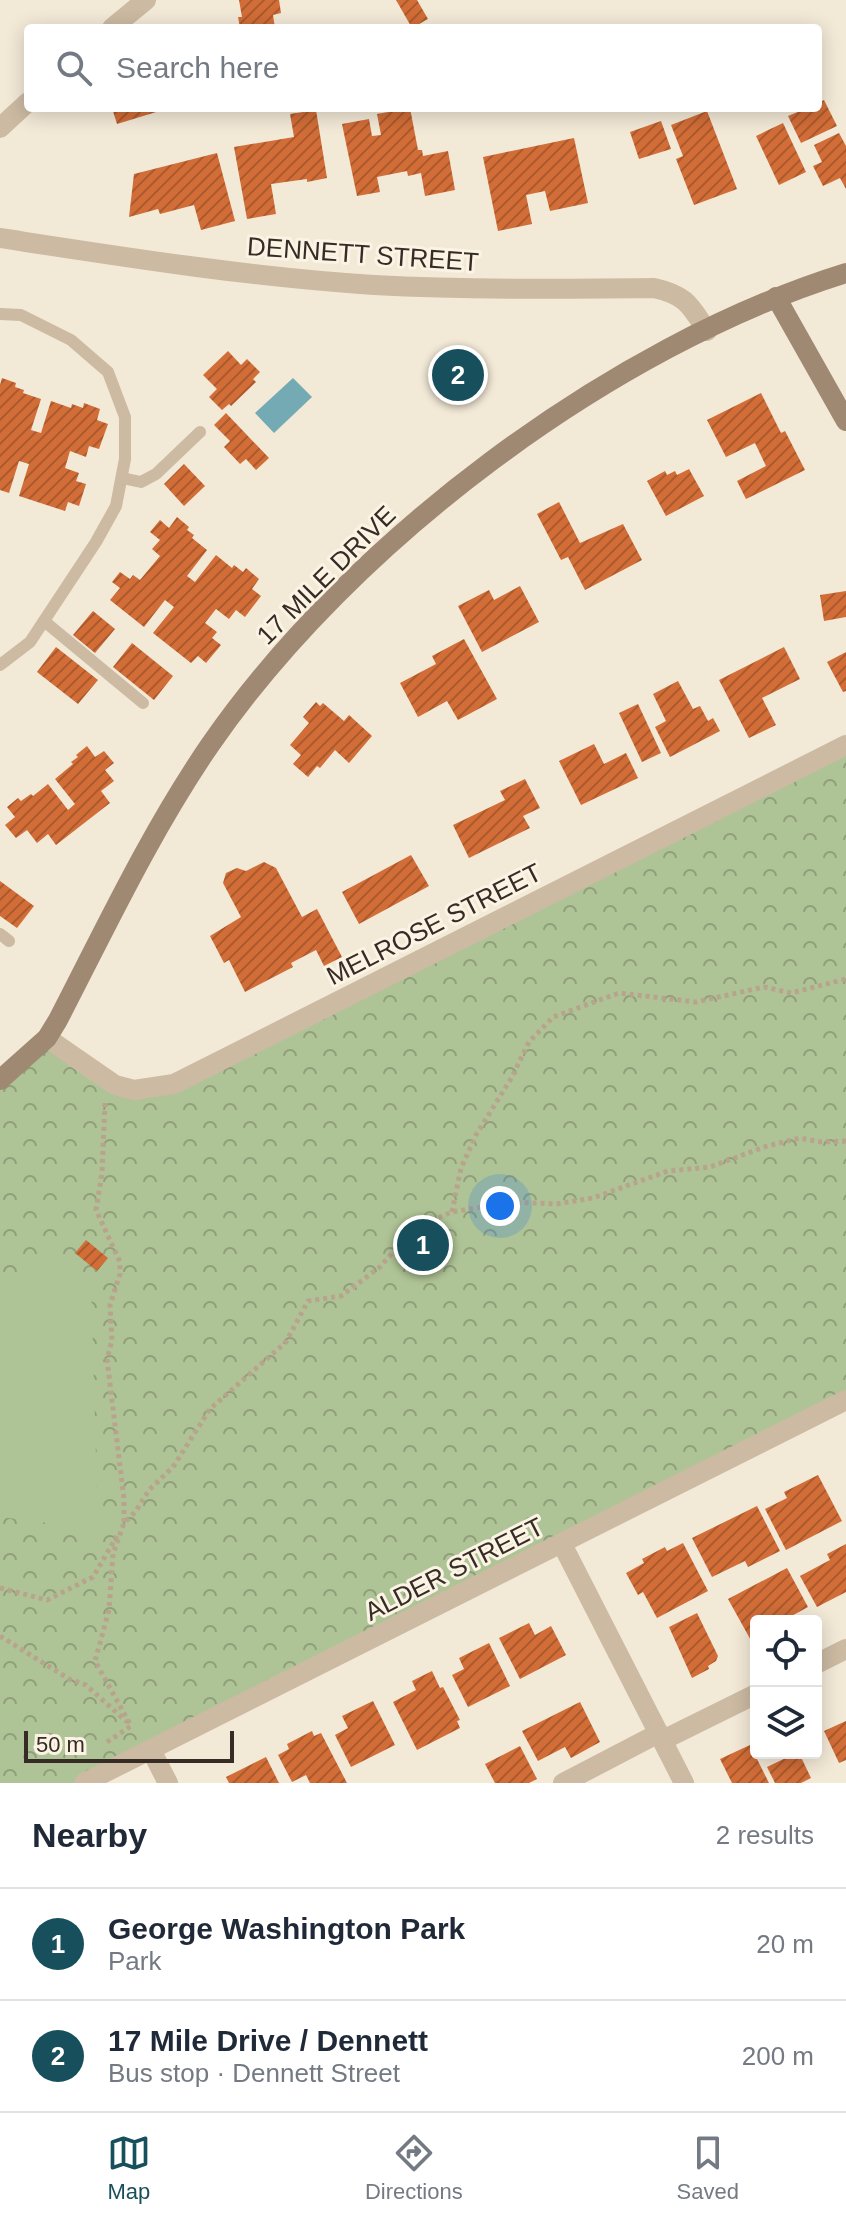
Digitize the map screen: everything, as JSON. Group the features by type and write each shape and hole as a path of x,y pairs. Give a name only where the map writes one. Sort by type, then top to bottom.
{"main road":[{"name":"17 MILE DRIVE","path":"0,1080 47,1038 172,805 210,745 283,651 391,544 518,442 586,397 776,297 846,273"},
{"path":"776,297 846,421"}],"street":[{"path":"117,24 146,0"},
{"path":"0,128 24,106"},
{"name":"DENNETT STREET","path":"0,238 233,271 373,285 526,290 654,288 674,292 690,306 707,331"},
{"name":"MELROSE STREET","path":"47,1038 115,1085 134,1090 174,1084 846,745"},
{"name":"ALDER STREET","path":"84,1783 846,1400"},
{"path":"562,1544 684,1783"},
{"path":"822,1661 846,1649"},
{"path":"563,1783 750,1697"},
{"path":"151,1750 168,1783"}],"lane":[{"path":"0,314 21,315 71,340 108,372 125,417 125,459 116,506 110,518 30,642 0,665"},
{"path":"122,478 141,482 156,474 200,432"},
{"path":"44,621 143,703"}],"path":[{"path":"452,1212 461,1168 476,1135 512,1077 529,1042 553,1017 619,993 696,1002 764,987 791,993 846,979"},
{"path":"115,1085 105,1100 103,1110 102,1173 96,1210 120,1262 120,1274 110,1305 112,1340 107,1359 124,1499 124,1523 113,1554 109,1610 95,1661 131,1726"},
{"path":"0,1588 47,1600 93,1577 124,1523 149,1490 173,1467 210,1409 286,1342 308,1301 341,1296 380,1267 403,1241 435,1219 452,1212 510,1202 556,1204 593,1198 668,1171 710,1167 767,1146 800,1138 821,1142 846,1141"},
{"path":"0,1636 69,1679 86,1685 131,1726"},
{"path":"107,1742 131,1726"}],"green space":[{"path":"846,745 846,1400 84,1783 0,1783 0,1080 47,1038 115,1085 151,1089"},
{"path":"68,1260 91,1280 98,1529 0,1517 0,1277"}],"water":[{"path":"293,378 312,397 274,433 255,413"}],"building":[{"path":"239,0 279,0 281,13 273,15 274,24 239,24 238,17 242,17"},
{"path":"396,0 417,0 428,19 419,24 410,24"},
{"path":"822,101 837,126 801,143 788,116 798,112 822,112"},
{"path":"113,112 156,112 117,124"},
{"path":"316,112 327,178 271,184 276,214 247,219 234,147 294,137 290,114"},
{"path":"411,112 418,150 422,150 423,156 448,151 455,190 425,196 421,173 408,176 407,171 377,177 380,192 357,196 342,124 369,119 372,136 381,135 377,114"},
{"path":"707,112 737,189 694,205 676,159 683,156 671,125"},
{"path":"661,121 671,149 639,159 630,132"},
{"path":"783,123 806,172 779,185 756,136"},
{"path":"839,133 846,146 846,189 840,178 823,186 813,166 822,162 814,145"},
{"path":"574,138 588,203 550,211 545,191 526,195 532,224 498,231 483,157"},
{"path":"217,153 235,221 201,230 194,205 160,214 158,209 129,217 134,174"},
{"path":"228,351 241,365 247,359 260,372 253,379 256,382 231,406 229,404 222,410 209,397 217,389 203,375"},
{"path":"2,378 16,383 15,387 24,390 23,393 41,399 31,430 41,433 51,401 71,408 72,404 83,408 84,403 100,409 97,420 108,424 99,449 89,446 86,457 70,451 65,468 79,473 76,481 86,484 79,506 68,502 65,511 19,496 29,464 19,461 9,493 0,490"},
{"path":"761,393 781,433 785,431 805,470 746,499 737,481 766,466 755,443 726,457 707,420"},
{"path":"226,413 269,458 256,470 246,459 240,464 224,447 230,441 214,425"},
{"path":"184,464 205,486 184,506 164,484"},
{"path":"689,469 704,496 666,516 647,481 665,471 667,475 675,471 677,475"},
{"path":"559,502 580,543 623,524 642,560 585,590 568,557 561,560 537,514"},
{"path":"177,517 189,527 187,530 194,535 192,538 207,550 187,576 195,582 216,555 232,568 234,565 243,572 246,568 259,579 252,589 261,596 245,617 236,610 229,619 216,609 205,623 217,632 212,638 221,645 206,663 198,656 191,663 153,633 174,607 165,600 144,627 110,600 120,588 112,582 120,572 130,579 133,575 140,580 160,556 152,549 160,540 150,532 160,520 169,528"},
{"path":"520,586 539,622 482,652 458,606 489,590 494,600"},
{"path":"846,591 846,617 824,621 820,595"},
{"path":"93,611 115,629 95,653 73,635"},
{"path":"464,639 497,699 458,720 447,701 418,717 400,683 436,664 432,656"},
{"path":"132,643 173,676 154,700 113,667"},
{"path":"56,647 98,680 78,704 37,672"},
{"path":"784,647 800,679 762,698 776,725 749,738 719,680"},
{"path":"846,652 846,691 843,692 827,662"},
{"path":"678,681 693,709 700,706 708,721 713,718 720,731 670,757 655,727 666,721 653,694"},
{"path":"316,702 320,706 323,703 344,721 349,715 372,736 349,763 335,750 308,777 293,764 301,755 290,745 309,723 303,717"},
{"path":"638,704 661,753 642,762 619,713"},
{"path":"594,744 604,764 626,753 638,778 581,805 559,761"},
{"path":"87,746 95,757 104,751 114,763 105,770 114,781 101,791 110,803 56,845 48,834 37,843 27,830 16,838 5,825 15,817 7,807 18,798 21,801 31,794 33,796 48,784 68,810 75,804 55,779 73,764 71,762 78,757 76,755"},
{"path":"525,779 540,808 523,816 530,828 469,858 453,825 505,800 500,791"},
{"path":"411,855 429,886 359,924 342,892"},
{"path":"264,862 276,868 302,917 317,909 342,957 324,966 316,950 291,963 293,967 245,992 229,960 224,963 210,936 241,917 223,883 226,873 237,868 246,871"},
{"path":"0,881 34,906 17,928 0,916"},
{"path":"86,1240 108,1258 97,1271 75,1253"},
{"path":"818,1475 842,1521 786,1550 765,1509 787,1498 784,1492"},
{"path":"757,1506 780,1551 748,1567 745,1561 712,1577 692,1538"},
{"path":"683,1543 708,1591 657,1618 643,1592 638,1595 626,1573 644,1563 642,1559 665,1547 667,1551"},
{"path":"846,1544 846,1592 817,1607 800,1576 830,1560 827,1554"},
{"path":"787,1568 808,1607 793,1615 750,1615 750,1639 728,1599"},
{"path":"697,1613 718,1656 708,1666 709,1669 692,1678 669,1627"},
{"path":"529,1623 535,1635 551,1626 566,1655 520,1679 499,1638"},
{"path":"489,1643 510,1686 468,1707 452,1675 464,1669 459,1658"},
{"path":"432,1671 460,1720 457,1721 460,1728 417,1750 393,1702 416,1690 412,1681"},
{"path":"373,1701 395,1745 351,1767 335,1735 348,1728 342,1716"},
{"path":"580,1702 600,1742 571,1758 565,1747 538,1761 522,1731"},
{"path":"846,1721 846,1760 839,1763 824,1731"},
{"path":"312,1731 314,1736 321,1733 347,1783 310,1783 306,1775 292,1782 278,1755 289,1749 287,1744"},
{"path":"750,1745 750,1759 757,1759 769,1783 732,1783 720,1759"},
{"path":"520,1746 537,1779 529,1783 495,1783 485,1764"},
{"path":"266,1757 279,1783 229,1783 226,1777"},
{"path":"784,1759 802,1759 811,1778 801,1783 775,1783 767,1767"}],"place":[{"name":"17 Mile Drive / Dennett","path":"458,375"},
{"name":"George Washington Park","path":"423,1245"}]}
